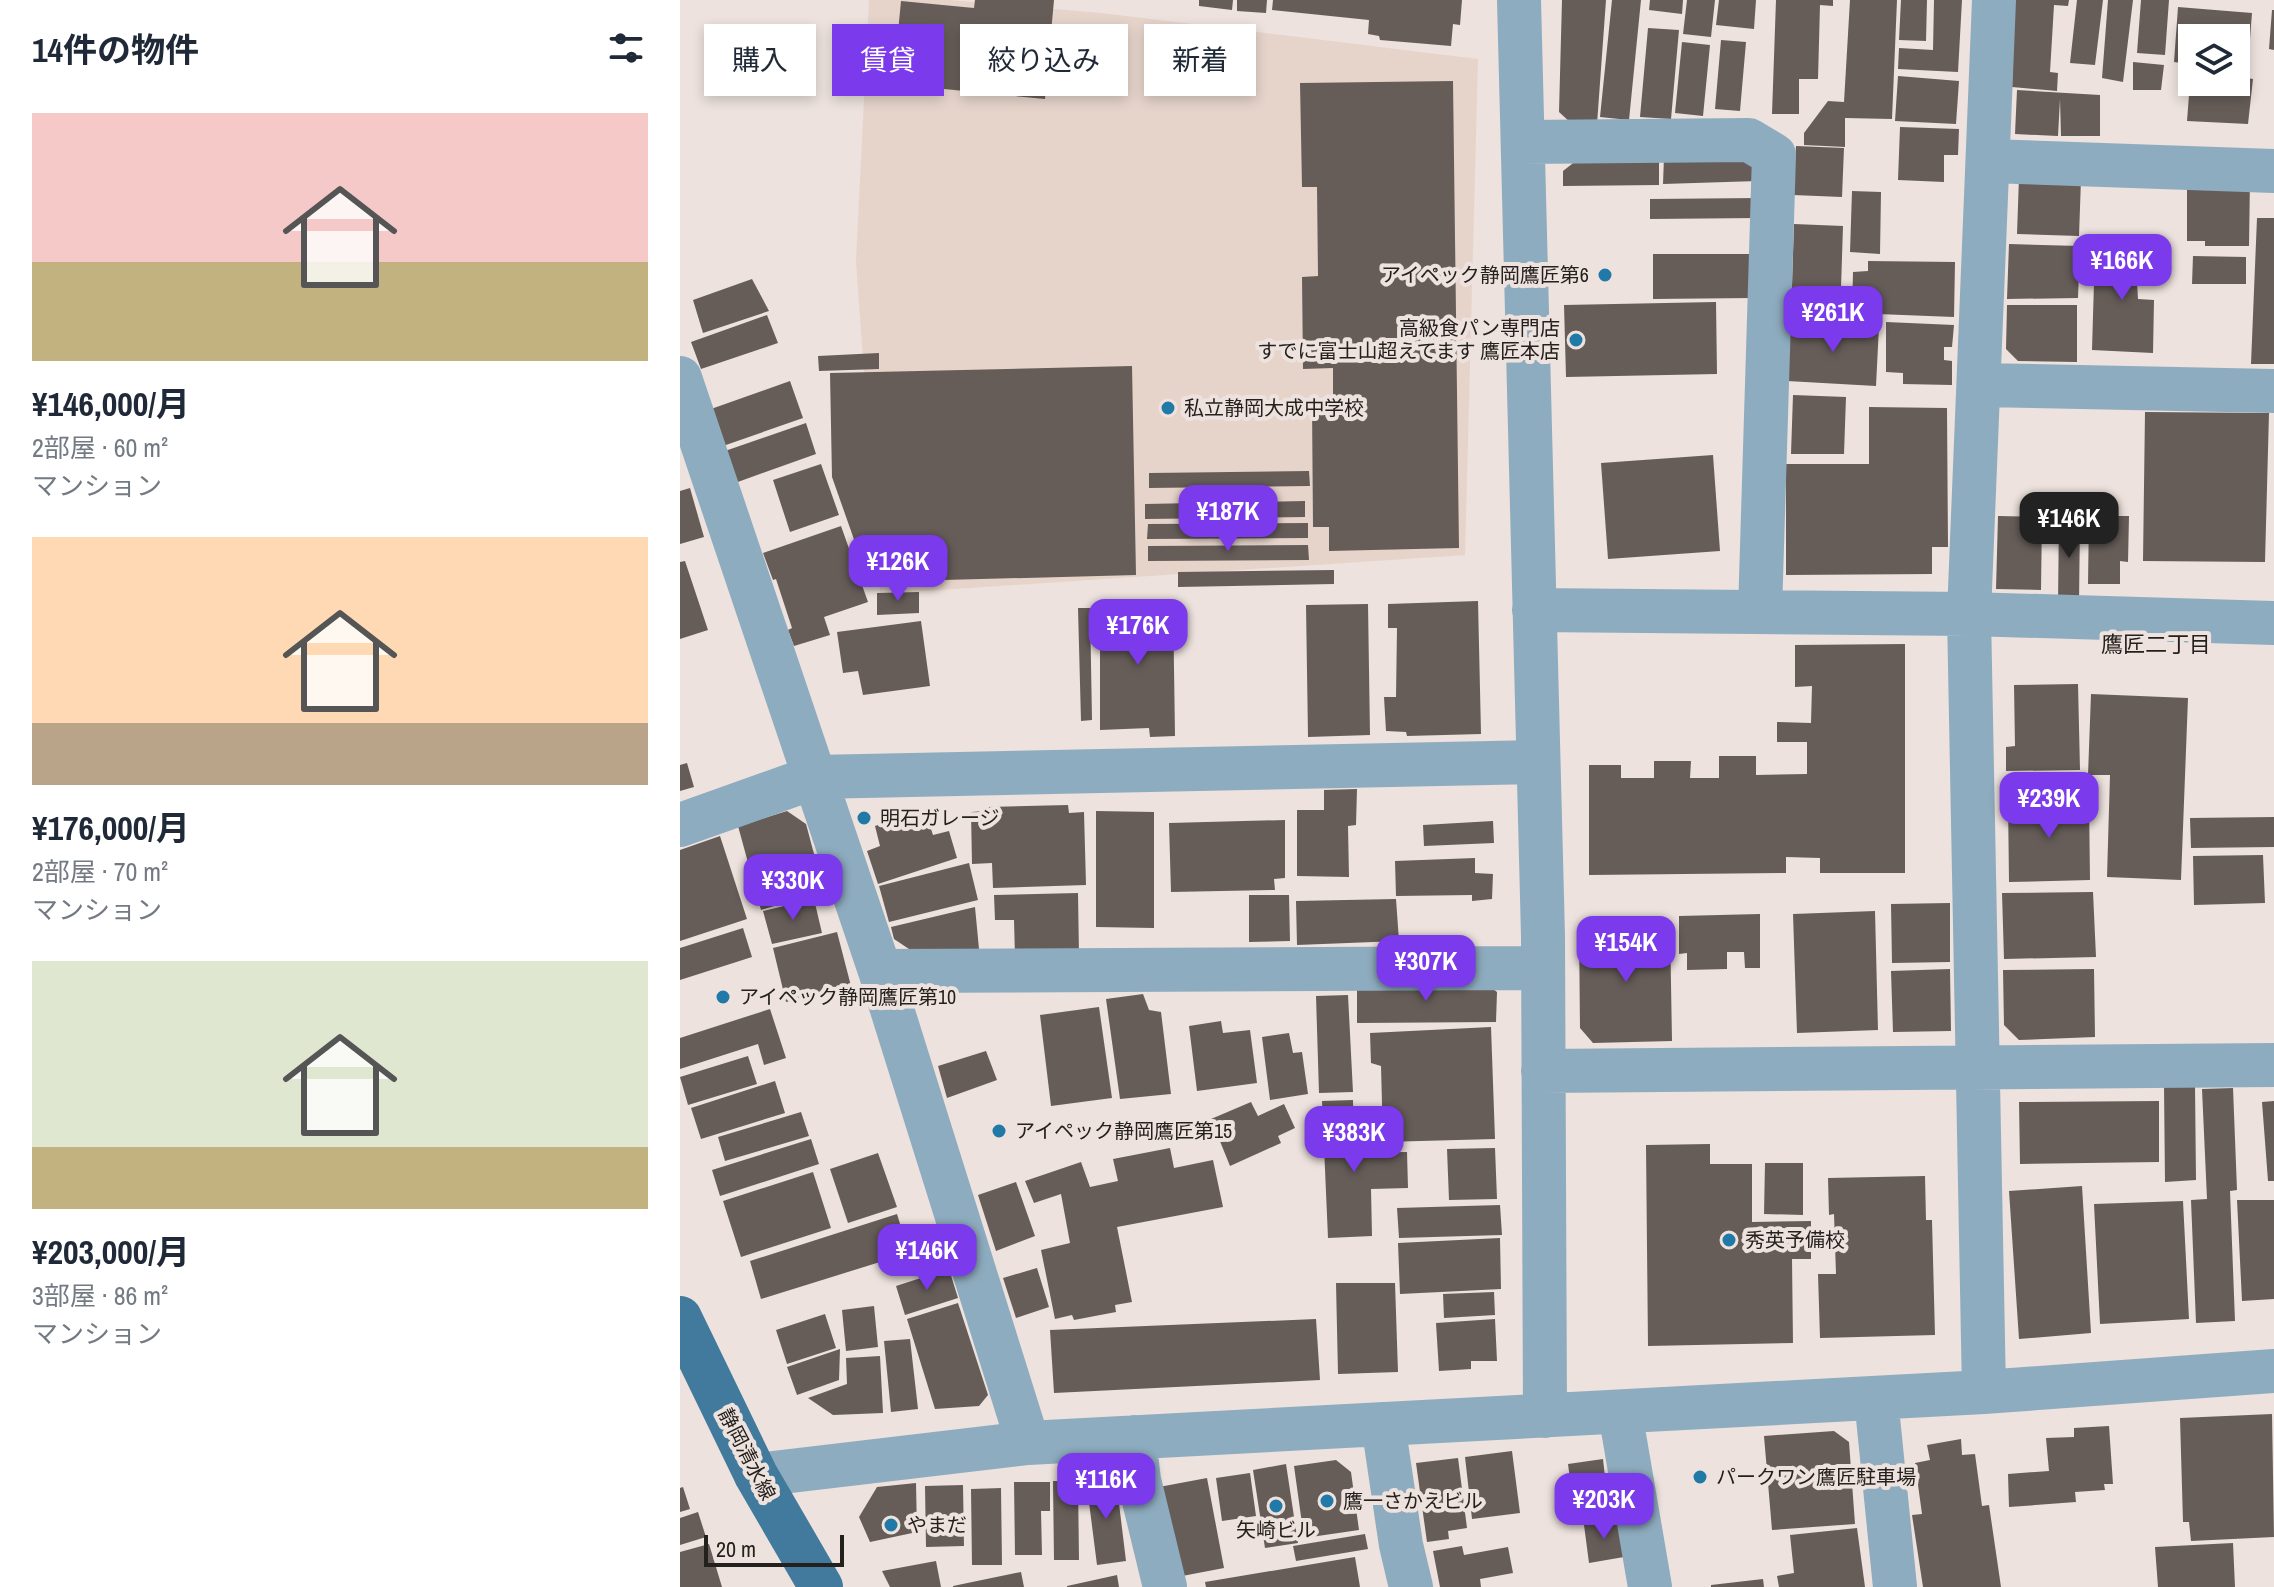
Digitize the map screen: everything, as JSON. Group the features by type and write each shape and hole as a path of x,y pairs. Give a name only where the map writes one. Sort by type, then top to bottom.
{"main road":[{"name":"静岡清水線","path":"680,1318 756,1475 821,1587"}],"street":[{"path":"1519,0 1543,968 1545,1416"},
{"path":"1984,1392 1969,614 1994,0"},
{"path":"1523,142 1749,140 1774,155 1760,612"},
{"path":"1988,161 2274,171"},
{"path":"680,378 880,971 1028,1443"},
{"path":"1979,385 2274,391"},
{"path":"1534,610 1969,614 2274,623"},
{"path":"680,825 815,777 1538,762"},
{"path":"880,971 1543,968"},
{"path":"1543,1071 2274,1065"},
{"path":"756,1475 1028,1443 1984,1392 2274,1371"},
{"path":"1876,1398 1895,1587"},
{"path":"1620,1412 1650,1587"},
{"path":"1383,1424 1401,1545 1411,1587"},
{"path":"1134,1437 1139,1480 1165,1587"}],"shaded area":[{"name":"私立静岡大成中学校","path":"869,0 950,0 1192,24 1144,24 1144,96 1256,96 1256,32 1478,59 1465,555 880,594 856,261 864,96 944,96 944,24 868,24"}],"building":[{"path":"975,0 1054,0 1052,24 960,24 960,91 944,89 944,24 899,24 901,1 974,8"},
{"path":"1199,0 1233,0 1232,10 1199,6"},
{"path":"1237,0 1267,0 1266,13 1237,11"},
{"path":"1273,0 1462,0 1460,25 1453,24 1451,46 1380,40 1379,36 1368,34 1369,20 1272,10"},
{"path":"1562,0 1606,0 1597,124 1571,123 1559,112"},
{"path":"1612,0 1641,0 1629,120 1600,117"},
{"path":"1650,0 1683,0 1682,14 1649,10"},
{"path":"1687,0 1715,0 1711,37 1683,34"},
{"path":"1719,0 1756,0 1754,29 1716,25"},
{"path":"1776,0 1833,0 1833,6 1820,5 1818,79 1799,79 1799,114 1772,114"},
{"path":"1850,0 1897,0 1892,119 1845,118 1845,147 1804,145 1804,133 1828,101 1844,102"},
{"path":"1901,0 1927,0 1926,41 1899,40"},
{"path":"1934,0 1962,0 1958,72 1898,69 1899,48 1933,50"},
{"path":"2014,0 2069,0 2068,6 2054,5 2050,72 2058,73 2057,91 2012,87"},
{"path":"2077,0 2103,0 2095,65 2070,63"},
{"path":"2108,0 2133,0 2123,82 2102,78"},
{"path":"2141,0 2169,0 2165,55 2137,53"},
{"path":"2178,7 2252,13 2250,39 2250,24 2178,24 2178,63 2174,62"},
{"path":"2274,10 2274,50 2269,49"},
{"path":"1648,28 1679,30 1671,119 1640,117"},
{"path":"1721,40 1746,42 1740,111 1715,109"},
{"path":"1682,42 1710,45 1703,116 1675,113"},
{"path":"2133,62 2164,65 2161,90 2133,90"},
{"path":"1898,76 1959,81 1956,124 1895,121"},
{"path":"2250,78 2253,79 2248,124 2187,121 2189,96 2250,96"},
{"path":"1453,81 1459,548 1329,551 1329,527 1313,527 1312,404 1333,403 1333,368 1303,369 1302,277 1318,276 1317,187 1302,187 1300,83"},
{"path":"2017,90 2100,95 2100,136 2061,136 2060,99 2058,136 2015,134"},
{"path":"1015,96 1045,96 1045,99"},
{"path":"1900,127 1959,129 1958,155 1944,155 1944,182 1898,180"},
{"path":"1796,146 1844,148 1842,197 1793,195"},
{"path":"1659,157 1659,185 1563,186 1563,171 1577,160"},
{"path":"1664,157 1757,162 1758,181 1663,184"},
{"path":"2019,177 2081,179 2079,236 2017,234"},
{"path":"2187,179 2250,179 2249,246 2205,246 2205,241 2187,241"},
{"path":"1852,191 1881,192 1880,254 1850,252"},
{"path":"1758,198 1758,218 1650,219 1650,199"},
{"path":"2257,218 2274,218 2274,364 2251,364"},
{"path":"1794,224 1843,226 1840,319 1791,315"},
{"path":"2009,244 2080,246 2078,298 2007,299"},
{"path":"2095,249 2154,251 2153,281 2137,282 2138,299 2154,300 2153,353 2092,350"},
{"path":"1653,254 1752,254 1752,298 1653,299"},
{"path":"2193,256 2246,257 2246,284 2192,284"},
{"path":"1868,261 1955,262 1954,317 1852,313 1853,272 1868,271"},
{"path":"752,279 769,311 703,333 693,300"},
{"path":"1716,302 1717,374 1566,377 1564,305"},
{"path":"2007,305 2077,305 2077,362 2018,361 2006,349"},
{"path":"767,315 778,343 701,369 691,342"},
{"path":"1886,322 1954,325 1952,347 1944,347 1944,360 1952,361 1952,385 1903,384 1903,373 1886,372"},
{"path":"1790,323 1879,326 1876,386 1787,381"},
{"path":"879,353 879,369 819,371 818,356"},
{"path":"1132,366 1136,575 869,582 832,477 830,373"},
{"path":"790,381 803,418 723,446 711,409"},
{"path":"1793,395 1846,397 1844,454 1791,454"},
{"path":"1869,407 1947,408 1948,547 1932,547 1932,574 1786,575 1786,464 1869,464"},
{"path":"2145,412 2269,413 2265,562 2143,561"},
{"path":"806,423 816,454 735,483 725,451"},
{"path":"1713,455 1720,551 1608,559 1601,463"},
{"path":"821,464 839,515 790,532 773,480"},
{"path":"1309,471 1310,486 1149,488 1149,473"},
{"path":"690,488 704,537 680,544 680,491"},
{"path":"1305,501 1305,517 1145,519 1145,504"},
{"path":"1998,516 2042,517 2041,590 1996,589"},
{"path":"2089,516 2129,516 2128,562 2120,561 2120,584 2088,584"},
{"path":"2059,517 2080,517 2079,603 2058,603"},
{"path":"1308,523 1308,538 1147,539 1148,524"},
{"path":"841,526 868,602 824,617 830,635 794,646 788,630 792,628 776,579 773,580 763,553"},
{"path":"1308,545 1309,560 1148,561 1148,546"},
{"path":"685,561 708,630 680,639 680,562"},
{"path":"1334,570 1334,584 1178,587 1178,572"},
{"path":"919,592 919,613 877,615 877,593"},
{"path":"1173,600 1175,736 1150,737 1149,728 1100,730 1100,602"},
{"path":"1478,601 1481,734 1407,736 1406,732 1386,731 1384,697 1396,697 1397,628 1388,628 1388,604"},
{"path":"1368,604 1370,735 1308,737 1306,605"},
{"path":"1078,608 1090,608 1092,720 1081,721"},
{"path":"921,621 930,686 863,695 858,671 843,673 837,632"},
{"path":"1905,644 1905,873 1820,873 1820,858 1786,857 1786,873 1589,875 1589,765 1621,765 1621,778 1654,778 1654,761 1691,761 1690,778 1719,778 1719,756 1756,756 1756,775 1807,774 1807,742 1777,742 1777,722 1811,723 1812,686 1795,687 1795,645"},
{"path":"2078,684 2080,770 2006,771 2006,747 2015,746 2014,685"},
{"path":"2091,694 2188,698 2181,880 2107,877 2110,775 2088,775"},
{"path":"687,763 694,787 680,791 680,765"},
{"path":"1357,789 1356,825 1348,826 1349,877 1297,876 1297,810 1324,810 1324,790"},
{"path":"2089,799 2090,880 2009,882 2008,800"},
{"path":"1068,805 1069,813 1084,812 1086,885 993,888 992,863 972,864 971,812 986,811 987,807"},
{"path":"787,811 806,824 824,891 761,910 738,826"},
{"path":"1096,811 1154,812 1154,928 1096,927"},
{"path":"901,817 906,826 928,820 933,835 949,831 957,858 878,884 867,851 880,846 875,826"},
{"path":"2274,817 2274,847 2191,848 2190,818"},
{"path":"1285,820 1285,878 1274,879 1275,890 1171,892 1169,823"},
{"path":"1493,821 1494,843 1424,846 1423,825"},
{"path":"720,836 747,919 680,941 680,850"},
{"path":"2263,855 2265,903 2194,905 2193,856"},
{"path":"1475,858 1475,873 1493,874 1492,899 1472,901 1472,895 1396,896 1395,861"},
{"path":"969,863 978,900 889,922 879,886"},
{"path":"2093,892 2096,957 2004,959 2002,893"},
{"path":"1078,893 1079,956 1015,957 1014,920 995,920 994,895"},
{"path":"1249,895 1289,895 1290,941 1249,942"},
{"path":"814,899 822,933 772,944 763,911"},
{"path":"1396,899 1399,941 1297,945 1296,901"},
{"path":"1950,903 1950,962 1892,963 1891,904"},
{"path":"975,907 979,949 912,951 894,939 891,927"},
{"path":"1875,911 1878,1030 1797,1033 1793,914"},
{"path":"1760,914 1760,968 1745,968 1744,952 1727,952 1727,969 1687,970 1687,953 1679,954 1679,916"},
{"path":"1670,926 1672,1041 1593,1043 1580,1028 1579,928"},
{"path":"743,928 752,957 680,980 680,948"},
{"path":"837,932 851,986 786,1002 773,948"},
{"path":"1950,969 1951,1031 1893,1032 1891,971"},
{"path":"2094,969 2095,1037 2019,1040 2004,1025 2003,970"},
{"path":"1484,982 1497,992 1496,1022 1357,1023 1357,983"},
{"path":"1143,994 1149,1010 1161,1012 1171,1094 1120,1099 1106,999"},
{"path":"1348,995 1353,1092 1319,1093 1316,996"},
{"path":"1099,1007 1112,1098 1051,1106 1040,1015"},
{"path":"770,1009 786,1058 764,1065 758,1044 680,1069 680,1038"},
{"path":"1221,1021 1223,1033 1250,1030 1257,1083 1197,1091 1189,1026"},
{"path":"1491,1027 1495,1139 1383,1142 1381,1066 1371,1063 1370,1033"},
{"path":"1289,1033 1293,1053 1302,1052 1308,1094 1270,1100 1262,1037"},
{"path":"986,1051 997,1080 947,1098 938,1066"},
{"path":"748,1056 757,1084 688,1105 680,1077"},
{"path":"775,1081 785,1113 701,1139 691,1108"},
{"path":"2164,1086 2195,1086 2196,1180 2165,1182"},
{"path":"2233,1088 2237,1190 2230,1191 2235,1321 2196,1323 2191,1200 2207,1199 2202,1089"},
{"path":"1353,1100 1354,1153 1407,1152 1408,1188 1371,1189 1372,1236 1328,1238 1322,1101"},
{"path":"2159,1101 2159,1162 2020,1164 2019,1102"},
{"path":"2274,1101 2274,1181 2268,1181 2262,1102"},
{"path":"1251,1102 1258,1116 1284,1104 1295,1128 1278,1136 1281,1143 1230,1166 1211,1119"},
{"path":"801,1112 809,1136 725,1161 718,1137"},
{"path":"811,1139 819,1164 720,1196 712,1170"},
{"name":"秀英予備校","path":"1710,1144 1710,1164 1752,1164 1752,1222 1811,1221 1811,1259 1792,1259 1793,1343 1648,1346 1646,1145"},
{"path":"1170,1148 1174,1168 1213,1160 1223,1207 1117,1227 1132,1302 1115,1305 1116,1312 1074,1320 1072,1315 1055,1319 1041,1250 1070,1243 1061,1194 1034,1203 1025,1181 1081,1162 1090,1187 1118,1181 1113,1159"},
{"path":"1495,1148 1497,1199 1449,1200 1447,1149"},
{"path":"878,1153 897,1207 848,1223 830,1169"},
{"path":"1765,1163 1803,1163 1803,1215 1764,1214"},
{"path":"813,1172 831,1228 741,1257 723,1201"},
{"path":"1925,1176 1926,1220 1932,1220 1935,1335 1820,1338 1818,1274 1836,1274 1834,1214 1829,1215 1828,1178"},
{"path":"1016,1182 1035,1236 996,1251 978,1195"},
{"path":"2082,1186 2091,1333 2019,1339 2009,1191"},
{"path":"2237,1200 2274,1200 2274,1299 2242,1301"},
{"path":"2183,1201 2189,1319 2100,1324 2094,1204"},
{"path":"1500,1205 1502,1235 1399,1238 1397,1208"},
{"path":"897,1214 909,1253 761,1299 750,1261"},
{"path":"1500,1238 1501,1289 1400,1294 1398,1243"},
{"path":"1037,1268 1049,1307 1016,1318 1003,1278"},
{"path":"949,1269 958,1298 905,1315 896,1286"},
{"path":"1336,1283 1395,1283 1398,1372 1338,1374"},
{"path":"1494,1292 1495,1315 1444,1318 1443,1294"},
{"path":"958,1303 988,1395 979,1406 935,1409 907,1319"},
{"path":"874,1306 878,1347 846,1351 842,1310"},
{"path":"825,1314 836,1348 787,1364 776,1330"},
{"path":"1316,1319 1320,1380 1054,1393 1050,1330"},
{"path":"1495,1319 1497,1361 1471,1361 1471,1369 1439,1371 1436,1323"},
{"path":"910,1339 918,1409 891,1412 884,1341"},
{"path":"840,1349 839,1380 797,1395 787,1367"},
{"path":"880,1356 883,1413 833,1415 808,1398 847,1384 846,1358"},
{"path":"2272,1414 2274,1537 2191,1541 2189,1522 2183,1522 2180,1418"},
{"path":"2109,1426 2113,1484 2104,1484 2105,1490 2075,1492 2076,1502 2009,1507 2008,1474 2049,1471 2046,1438 2074,1437 2074,1428"},
{"path":"1834,1431 1849,1442 1855,1524 1772,1530 1764,1436"},
{"path":"1961,1439 1962,1455 1975,1454 1982,1506 1989,1505 2001,1587 1923,1587 1912,1515 1922,1514 1915,1463 1930,1460 1927,1445"},
{"path":"1512,1451 1520,1513 1472,1519 1465,1457"},
{"path":"1458,1458 1467,1528 1448,1531 1449,1539 1427,1542 1416,1463"},
{"path":"1603,1459 1609,1513 1575,1518 1568,1464"},
{"name":"鷹一さかえビル","path":"1336,1460 1351,1472 1359,1530 1304,1538 1294,1466"},
{"name":"矢崎ビル","path":"1286,1464 1298,1543 1265,1548 1253,1470"},
{"path":"1085,1471 1117,1487 1126,1561 1097,1565"},
{"path":"1250,1473 1256,1516 1222,1521 1216,1478"},
{"path":"1207,1478 1224,1568 1177,1577 1159,1487"},
{"path":"1053,1481 1078,1481 1079,1560 1054,1560"},
{"path":"1014,1482 1050,1482 1050,1511 1041,1511 1042,1555 1015,1555"},
{"path":"916,1483 917,1532 870,1542 859,1517 877,1487"},
{"path":"963,1485 964,1546 926,1547 925,1486"},
{"path":"683,1487 690,1509 680,1512 680,1488"},
{"path":"1001,1488 1002,1565 972,1565 971,1489"},
{"path":"698,1512 706,1537 680,1545 680,1518"},
{"path":"1618,1519 1624,1557 1589,1563 1584,1525"},
{"path":"1857,1528 1865,1587 1779,1587 1777,1576 1794,1573 1790,1535"},
{"path":"1365,1534 1368,1549 1296,1561 1293,1546"},
{"path":"2233,1543 2235,1587 2158,1587 2155,1547"},
{"path":"709,1544 722,1587 680,1587 680,1552"},
{"path":"1462,1546 1464,1555 1508,1547 1513,1573 1480,1579 1481,1587 1440,1587 1433,1551"},
{"path":"1355,1557 1360,1587 1206,1587 1205,1582"},
{"path":"936,1561 941,1587 890,1587 882,1571"},
{"path":"1021,1572 1024,1587 953,1587 953,1586"},
{"path":"1117,1575 1119,1587 1067,1587 1067,1586"},
{"path":"1763,1579 1764,1587 1711,1587 1711,1585"}],"place":[{"name":"アイペック静岡鷹匠第6","path":"1605,275"},
{"name":"高級食パン専門店 すでに富士山超えてます 鷹匠本店","path":"1576,340"},
{"name":"私立静岡大成中学校","path":"1168,408"},
{"name":"明石ガレージ","path":"864,818"},
{"name":"アイペック静岡鷹匠第10","path":"723,997"},
{"name":"アイペック静岡鷹匠第15","path":"999,1131"},
{"name":"秀英予備校","path":"1729,1240"},
{"name":"パークワン鷹匠駐車場","path":"1700,1477"},
{"name":"鷹一さかえビル","path":"1327,1501"},
{"name":"矢崎ビル","path":"1276,1506"},
{"name":"やまだ","path":"891,1525"}],"district":[{"name":"鷹匠二丁目","path":"2156,644"}]}
